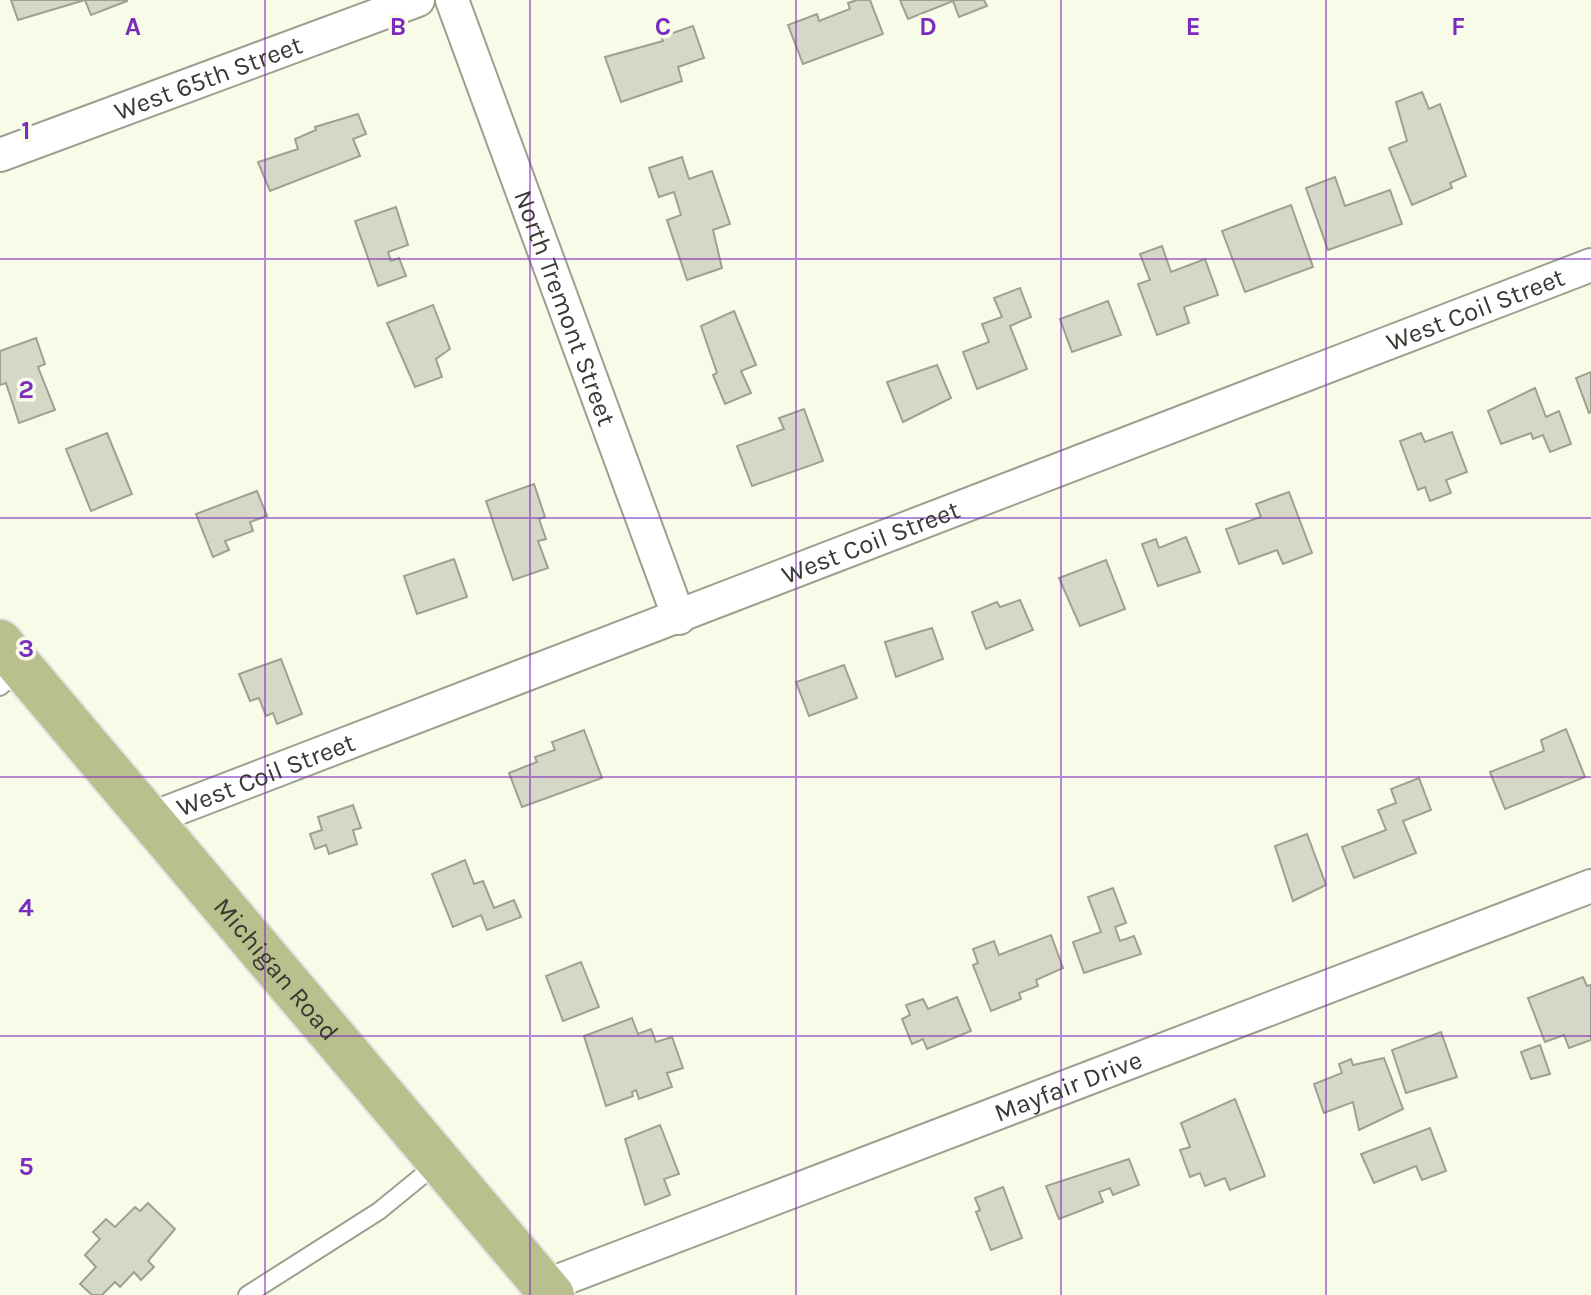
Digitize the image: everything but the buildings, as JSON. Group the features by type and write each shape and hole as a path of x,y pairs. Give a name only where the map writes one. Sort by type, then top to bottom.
{"main road":[{"name":"Michigan Road","path":"7,666 150,819 549,1290"}],"street":[{"name":"West 65th Street","path":"0,155 418,0"},
{"name":"North Tremont Street","path":"452,0 679,618"},
{"name":"West Coil Street","path":"150,819 1591,265"},
{"name":"Mayfair Drive","path":"549,1290 1591,886"}],"lane":[{"path":"247,1295 379,1211 440,1161"}]}
